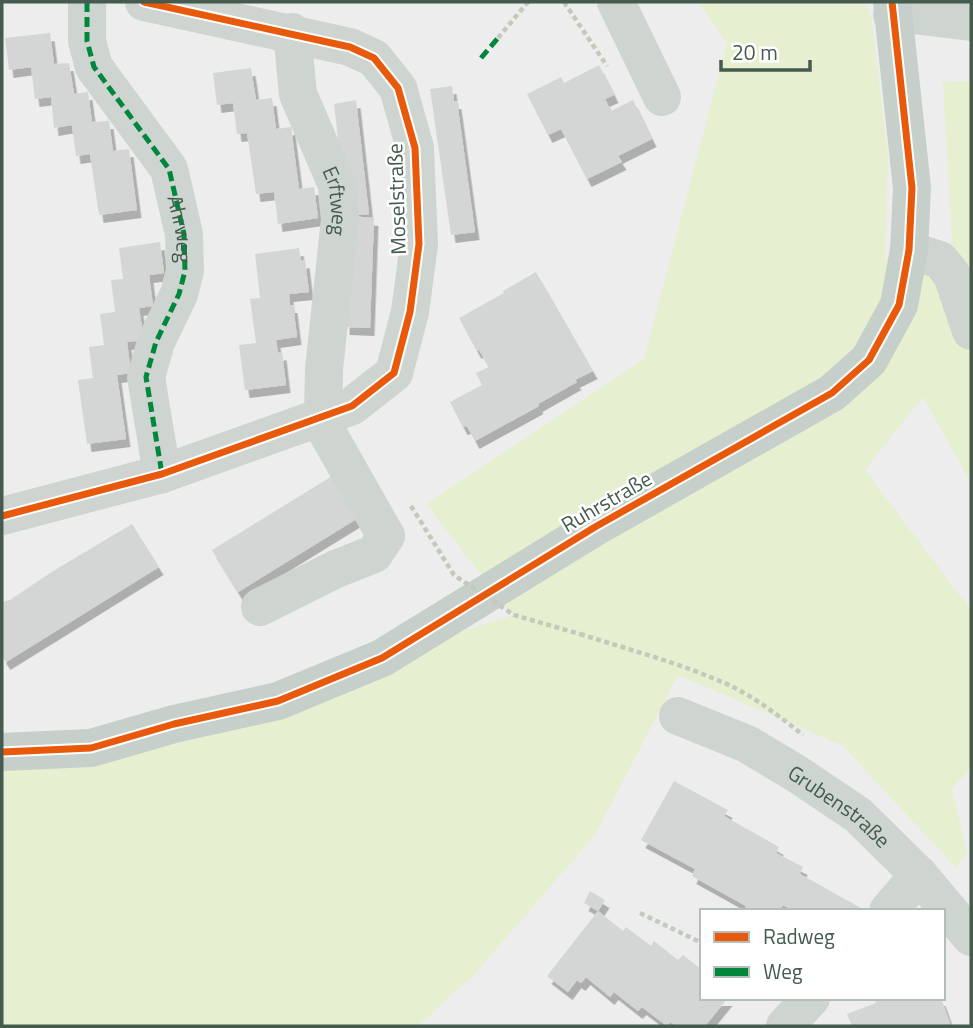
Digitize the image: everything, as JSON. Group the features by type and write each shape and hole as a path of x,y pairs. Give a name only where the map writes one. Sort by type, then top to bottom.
{"main road":[{"name":"Ruhrstraße","path":"2,752 91,748 174,724 278,701 382,658 594,527 832,393 869,360 899,305 909,250 912,188 892,8"}],"street":[{"name":"Ahrweg","path":"87,2 87,41 94,66 169,169 184,234 185,271 179,294 156,342 146,377 162,474"},
{"name":"Moselstraße","path":"2,515 162,474 352,407 394,373 410,312 419,244 415,148 398,88 374,58 350,47 292,32 144,2"},
{"path":"616,2 662,97"},
{"path":"892,8 905,14 971,22"},
{"name":"Erftweg","path":"292,32 298,94 337,185 340,219 321,417"},
{"path":"909,250 940,260 952,275 971,331"},
{"path":"260,607 336,569 374,554 386,536 321,417"},
{"name":"Grubenstraße","path":"678,716 747,744 858,815 919,875 971,937"},
{"path":"890,909 919,875"},
{"path":"785,1026 809,1000"}],"path":[{"path":"498,38 528,2"},
{"path":"564,2 609,70"},
{"path":"411,506 454,575 514,615 580,635"},
{"path":"640,912 700,942"}],"green space":[{"path":"698,2 866,2 872,21 888,156 885,258 952,242 943,82 971,81 971,483 923,397 865,470 971,610 971,769 952,788 967,853 956,868 843,746 678,675 595,835 474,975 418,1026 2,1026 2,752 382,658 513,615 426,504 644,359 727,43"}],"building":[{"path":"50,33 54,64 69,63 74,94 88,92 92,122 109,121 113,151 129,149 137,210 99,215 90,154 76,156 72,125 54,128 51,97 35,99 31,67 9,70 5,38"},
{"path":"599,65 614,95 605,99 611,111 633,100 652,139 618,156 622,162 587,179 561,129 548,135 527,94 561,77 564,83"},
{"path":"251,68 256,100 272,98 276,129 291,127 299,189 314,187 318,218 278,224 274,192 256,194 247,133 237,134 233,103 217,105 213,73"},
{"path":"452,86 454,101 457,101 475,232 451,235 430,89"},
{"path":"356,100 369,214 347,216 334,104"},
{"path":"350,216 374,218 370,328 345,327"},
{"path":"160,242 164,273 149,275 153,306 139,308 144,340 127,342 131,373 117,375 126,439 87,444 78,380 93,378 89,347 104,345 100,314 115,312 111,280 123,279 119,248"},
{"path":"299,248 301,261 305,260 309,292 289,294 297,337 276,340 278,353 282,352 286,385 245,390 239,345 256,343 250,299 260,298 255,254"},
{"path":"536,272 593,371 575,380 577,382 538,404 539,406 475,441 467,426 463,427 450,402 482,385 476,373 489,367 459,318"},
{"path":"337,473 363,515 238,592 212,550"},
{"path":"132,524 159,567 6,662 2,656 2,602 10,600"},
{"path":"674,781 728,810 724,816 779,847 776,853 803,867 800,874 861,908 790,909 783,905 780,909 745,909 746,906 692,876 695,869 641,840"},
{"path":"590,891 605,900 598,911 584,903"},
{"path":"598,911 623,931 626,927 651,946 654,941 678,960 683,955 700,968 700,1000 726,1000 705,1026 676,1026 670,1022 667,1026 642,1007 638,1011 614,992 610,997 586,977 581,983 577,980 568,992 547,976"},
{"path":"875,1000 942,1000 951,1026 852,1026 847,1014 876,1003"}],"marked path":[{"path":"87,2 87,41 94,67 169,169 184,234 185,271 179,294 156,342 146,377 162,474"},
{"path":"481,58 498,38"}],"cycle path":[{"path":"2,516 162,474 352,406 394,373 410,312 419,244 415,148 398,88 374,58 350,47 144,2"},
{"path":"2,752 91,748 174,724 278,701 382,658 595,527 832,393 869,360 899,305 909,250 912,188 892,2"}]}
